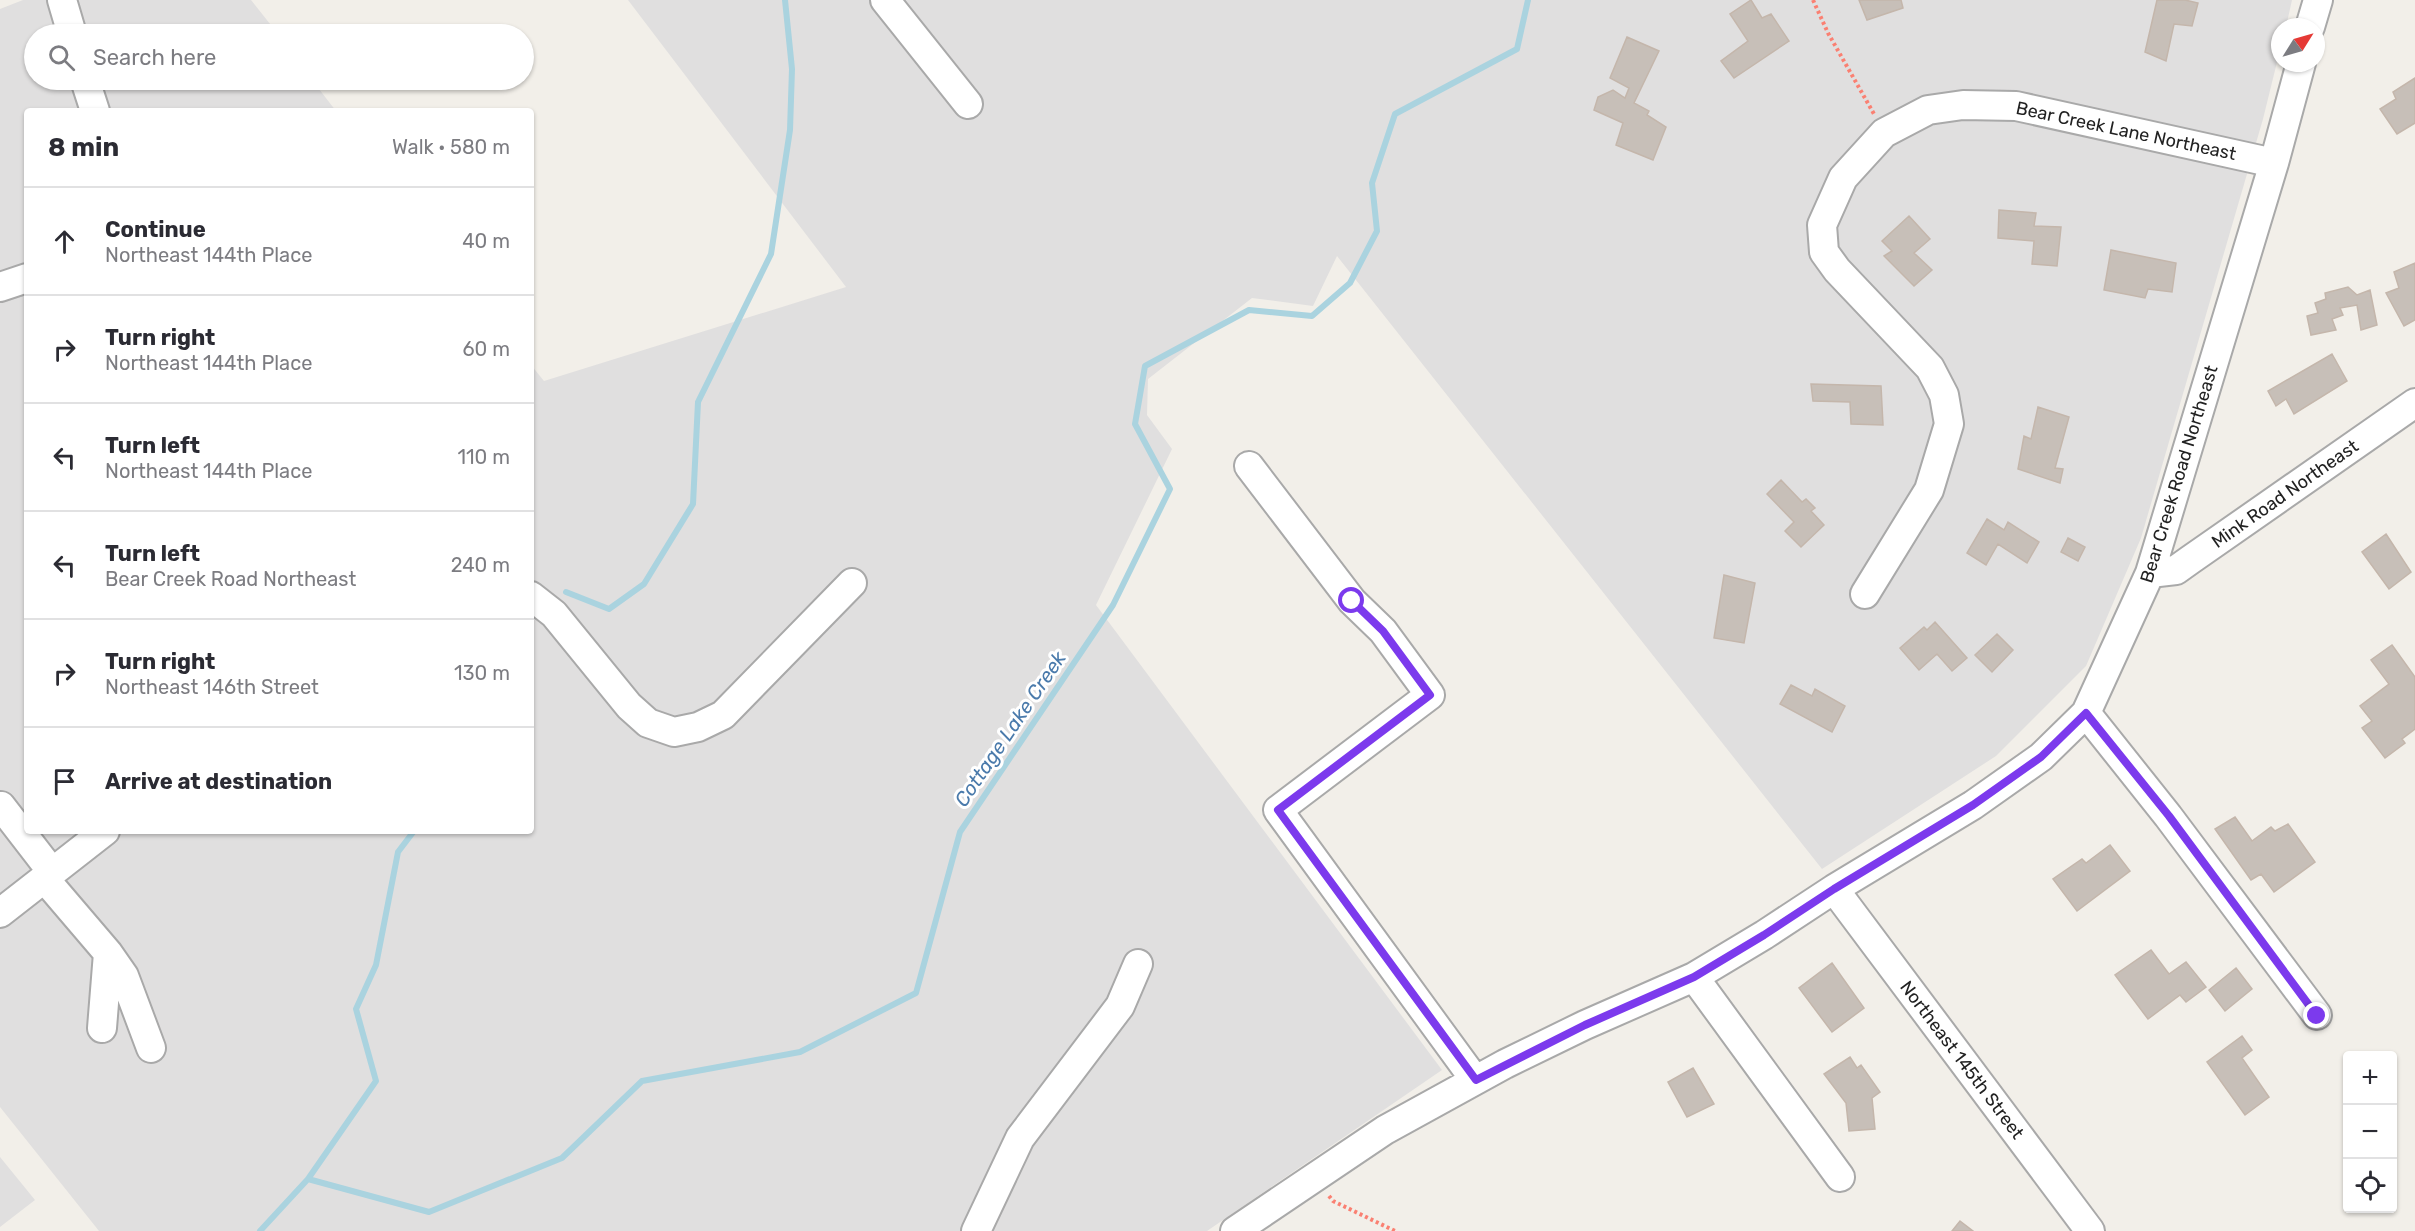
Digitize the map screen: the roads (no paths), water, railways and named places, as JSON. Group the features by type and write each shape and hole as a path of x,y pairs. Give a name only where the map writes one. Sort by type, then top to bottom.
{"street":[{"path":"62,0 69,24"},
{"path":"885,0 968,104"},
{"path":"2313,18 2318,0"},
{"name":"Bear Creek Road Northeast","path":"1235,1231 1385,1130 1476,1080 1585,1025 1694,977 1764,935 1834,889 1973,805 2041,757 2086,713 2150,573 2274,163 2299,72"},
{"path":"88,90 94,108"},
{"name":"Bear Creek Lane Northeast","path":"1865,594 1929,490 1949,424 1944,395 1930,368 1837,270 1824,252 1822,225 1843,178 1884,133 1928,110 1963,105 2016,106 2274,163"},
{"path":"0,286 24,279"},
{"name":"Mink Road Northeast","path":"2150,573 2176,570 2415,403"},
{"path":"1249,466 1352,601 1383,631 1430,695 1278,810 1476,1080"},
{"path":"534,598 554,614 629,706 648,723 674,732 698,727 723,714 852,583"},
{"path":"2086,713 2169,816 2317,1016"},
{"path":"2,806 48,875 124,976 152,1048"},
{"path":"0,913 101,834"},
{"name":"Northeast 145th Street","path":"1834,889 2090,1231"},
{"path":"102,1028 108,953"},
{"path":"976,1231 1020,1138 1120,1006 1138,964"},
{"path":"1694,977 1840,1177"}],"waterway":[{"path":"566,592 609,609 644,584 693,504 698,402 771,254 790,130 792,69 785,0"},
{"name":"Cottage Lake Creek","path":"260,1231 308,1179 429,1212 562,1158 642,1081 800,1052 916,993 960,832 1113,605 1170,489 1135,424 1145,366 1249,310 1312,316 1350,283 1377,231 1372,183 1395,114 1517,49 1528,0"},
{"path":"308,1179 376,1081 356,1009 376,965 398,852 412,834"}]}
